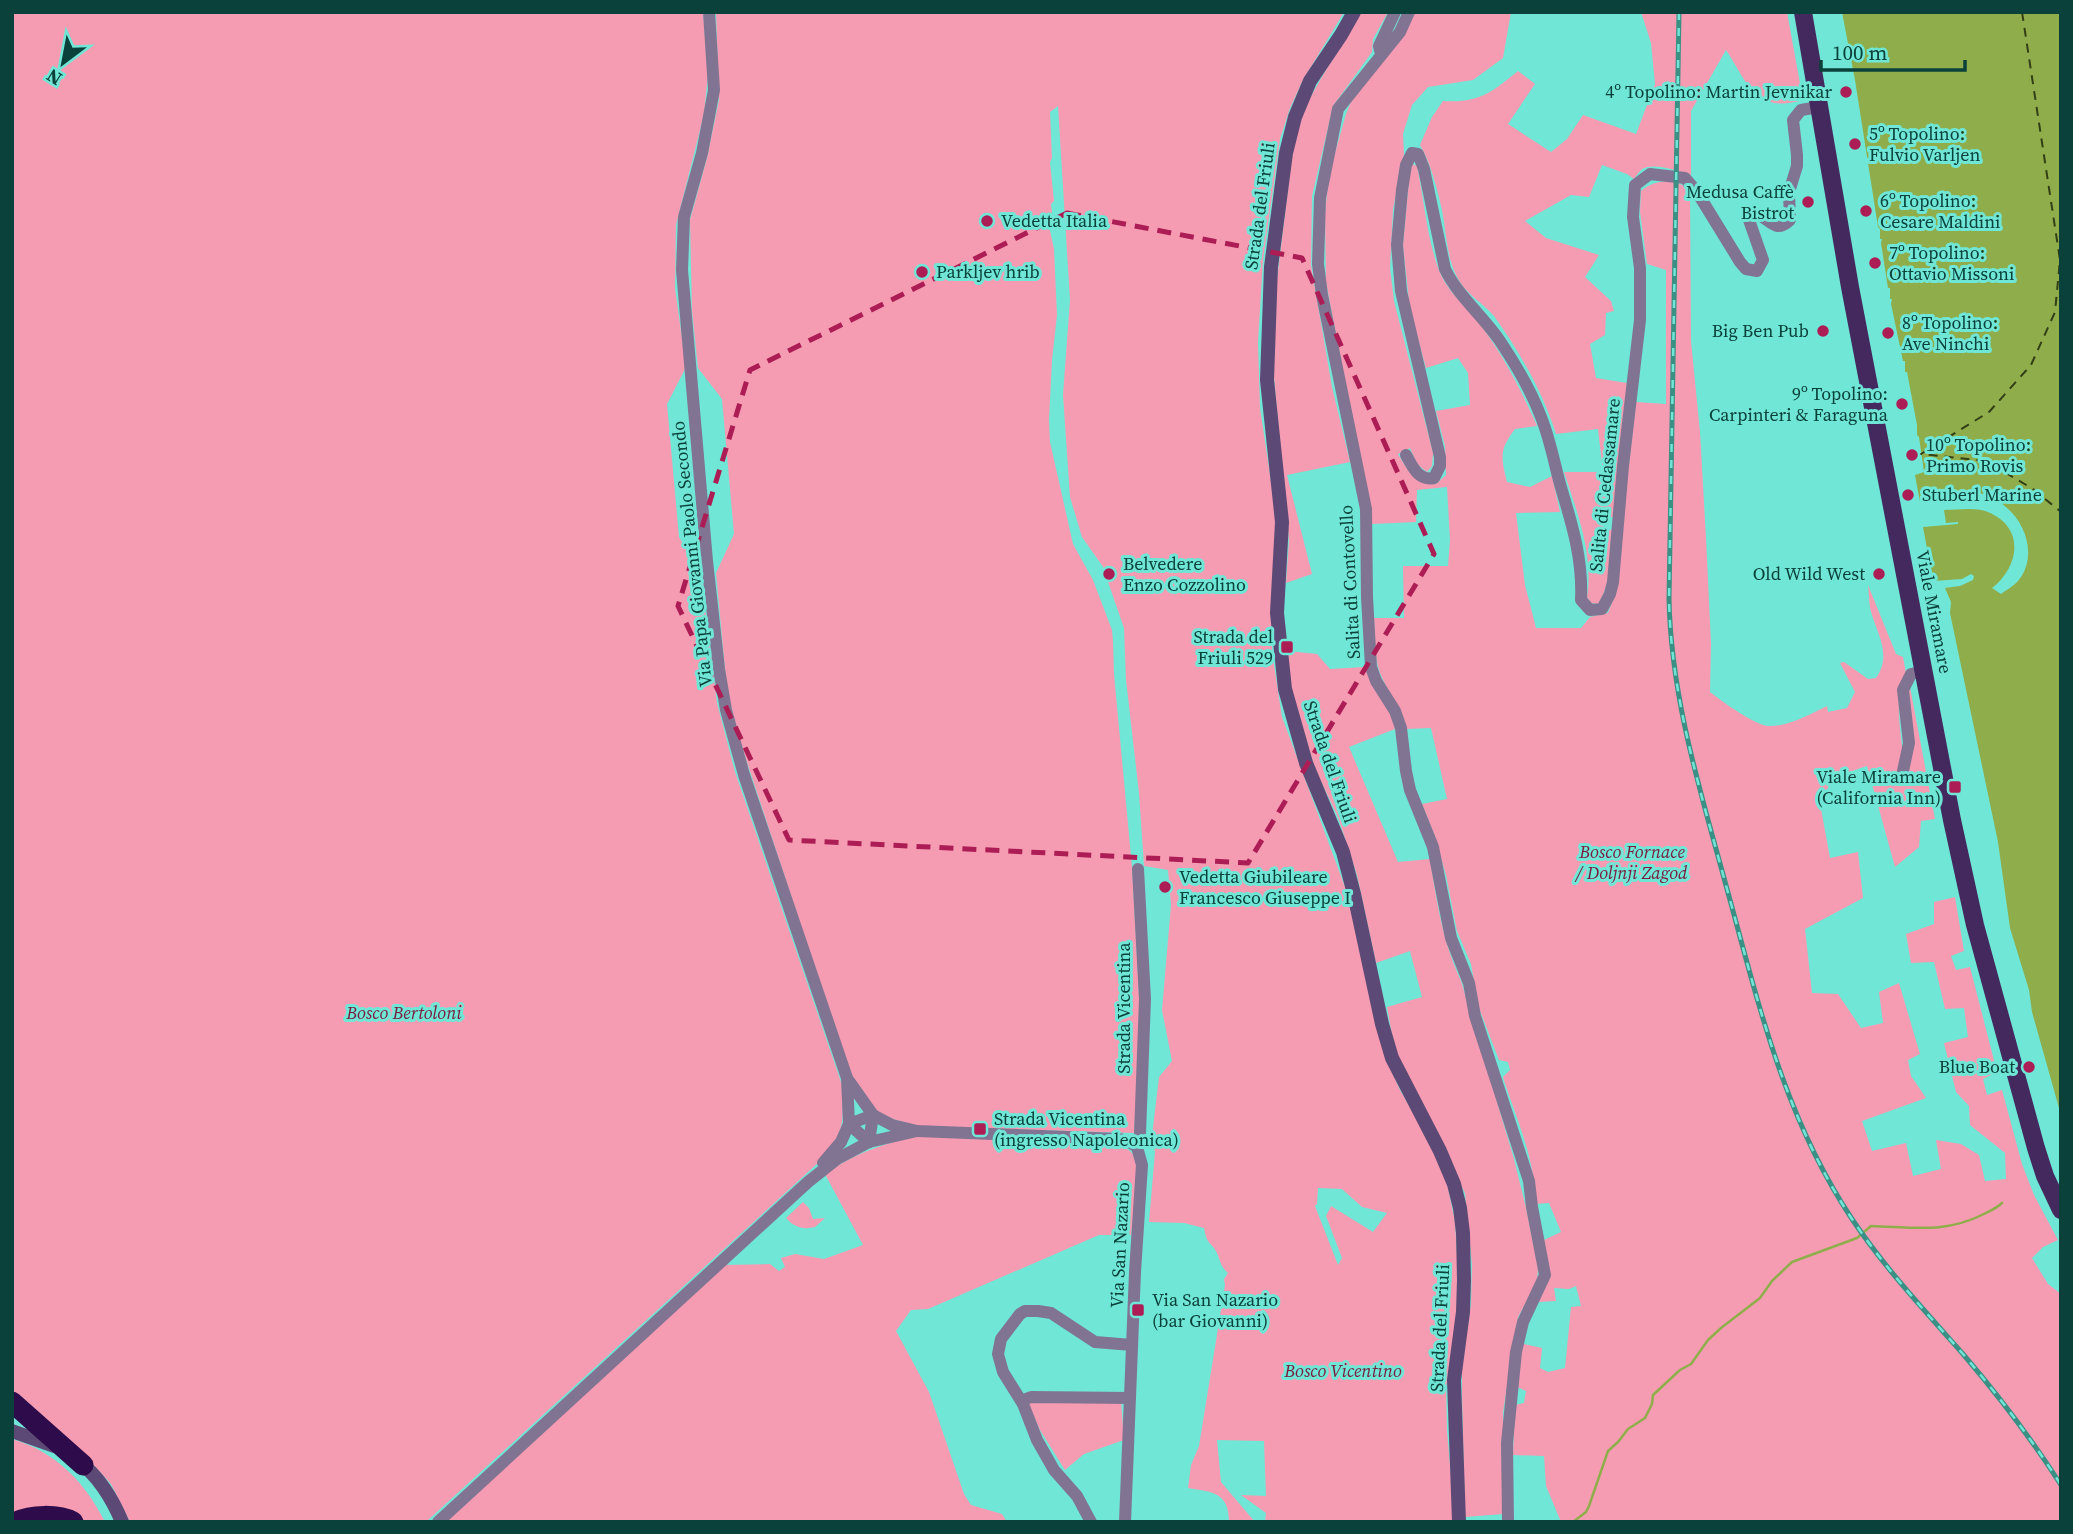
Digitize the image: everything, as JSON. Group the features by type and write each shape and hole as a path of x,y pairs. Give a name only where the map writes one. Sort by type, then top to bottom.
{"highway":[{"path":"12,1402 83,1465"},
{"path":"16,1522 46,1517 73,1522"}],"main road":[{"name":"Strada del Friuli","path":"1354,12 1310,81 1294,117 1286,153 1271,267 1267,380 1282,522 1277,613 1285,690 1306,762 1343,852 1381,1024 1402,1081 1422,1114 1454,1184 1460,1208 1464,1291 1454,1380 1459,1522"},
{"name":"Viale Miramare","path":"1803,12 1850,287 1952,820 1975,925 2036,1148 2045,1176 2061,1210"},
{"path":"12,1431 54,1446 83,1465 102,1488 122,1522"}],"street":[{"name":"Via Papa Giovanni Paolo Secondo","path":"709,12 713,100 702,153 684,216 682,271 719,669 726,710 744,775 846,1078 849,1124"},
{"path":"1381,54 1379,46 1395,12"},
{"name":"Salita di Contovello","path":"1409,12 1400,32 1338,109 1320,198 1318,264 1366,509 1371,667 1380,688 1395,711 1401,728 1410,790 1433,847 1451,938 1469,983 1475,1016 1529,1181 1544,1264 1543,1283 1523,1322 1514,1362 1507,1443 1508,1522"},
{"name":"Salita di Cedassamare","path":"1406,455 1420,477 1434,478 1438,473 1440,457 1401,291 1398,256 1402,190 1406,165 1412,153 1418,154 1424,169 1445,270 1452,284 1486,321 1503,345 1524,380 1541,417 1579,547 1581,600 1590,610 1602,609 1613,582 1640,320 1640,268 1633,217 1635,185 1650,174 1685,178 1697,192 1740,262 1746,269 1757,271 1763,260 1749,220 1751,215 1757,214 1772,227 1779,227 1790,220 1789,192 1797,166 1793,120 1801,110 1819,107"},
{"path":"1903,771 1909,743 1903,690 1911,674 1924,671"},
{"name":"Strada Vicentina","path":"1137,1147 1140,1134 1145,999 1138,869"},
{"name":"Via Papa Giovanni Paolo Secondo","path":"846,1078 873,1115"},
{"path":"808,1182 841,1142 849,1124 873,1115 892,1125 917,1131 1120,1139 1137,1147"},
{"path":"869,1142 873,1115"},
{"path":"849,1124 869,1142"},
{"path":"438,1522 808,1182 837,1159 869,1142 917,1131"},
{"name":"Via San Nazario","path":"1125,1522 1142,1166 1137,1147"},
{"path":"1091,1522 1077,1496 1054,1470 1037,1440 1023,1404 1003,1372 998,1354 1001,1339 1020,1314 1026,1311 1051,1313 1095,1342 1132,1345"},
{"path":"1023,1404 1023,1400 1031,1397 1130,1398"}],"highlighted area":[{"path":"1067,213 1302,258 1434,554 1248,863 789,840 678,606 750,370"}],"green space":[{"name":"Bosco Bertoloni","path":"12,12 703,12 708,74 704,114 676,225 675,288 686,367 667,404 679,537 701,575 717,703 735,772 842,1085 841,1127 819,1162 426,1522 130,1522 111,1484 78,1448 12,1390"},
{"name":"Bosco Vicentino","path":"716,12 1344,12 1303,80 1290,108 1280,139 1263,260 1258,342 1260,408 1276,515 1272,652 1282,717 1352,906 1385,1056 1400,1090 1427,1136 1447,1183 1455,1222 1458,1272 1457,1321 1446,1387 1455,1522 1265,1522 1266,1513 1241,1495 1266,1496 1264,1441 1217,1440 1221,1482 1255,1522 1229,1522 1226,1505 1218,1495 1188,1488 1191,1465 1199,1446 1224,1279 1228,1273 1208,1241 1204,1228 1184,1223 1149,1222 1155,1152 1152,1136 1159,1077 1172,1061 1162,1010 1171,905 1168,870 1144,866 1126,680 1124,628 1107,579 1115,574 1112,570 1106,571 1082,537 1070,497 1063,395 1070,300 1058,106 1050,112 1050,162 1054,201 1051,204 1053,222 1049,226 1054,249 1057,315 1052,360 1050,442 1073,544 1093,580 1112,630 1132,867 1141,1032 1134,1133 918,1126 882,1116 853,1084 740,741 727,690 716,573 734,534 722,399 698,368 692,310 690,220 719,100","holes":["1318,1188 1342,1189 1362,1207 1387,1213 1373,1232 1331,1206 1326,1216 1342,1258 1338,1265 1315,1206"]},
{"path":"1359,12 1388,12 1373,39 1372,52 1333,106 1312,196 1311,265 1332,387 1350,462 1287,475 1312,574 1286,583 1289,541 1274,377 1274,318 1292,156 1298,119"},
{"name":"Bosco Fornace / Doljnji Zagod","path":"1415,12 1511,12 1503,58 1473,80 1428,87 1412,105 1403,134 1404,154 1393,209 1390,268 1394,301 1433,453 1432,466 1427,472 1417,464 1410,448 1398,454 1409,471 1417,479 1436,484 1446,475 1445,446 1436,411 1470,405 1468,373 1458,358 1426,368 1410,310 1403,245 1412,164 1417,166 1430,238 1442,277 1494,344 1537,426 1515,429 1506,443 1503,460 1507,482 1530,487 1552,476 1560,512 1516,513 1525,585 1536,628 1581,628 1590,617 1608,613 1614,597 1636,402 1666,404 1666,270 1647,264 1640,212 1641,191 1659,182 1678,183 1690,191 1691,341 1706,538 1711,644 1710,692 1746,717 1768,726 1791,722 1827,706 1828,712 1847,708 1855,692 1840,663 1844,662 1868,679 1876,678 1883,660 1882,643 1870,608 1868,585 1896,654 1903,657 1906,673 1899,694 1899,708 1905,776 1909,682 1935,819 1921,821 1919,847 1895,867 1867,766 1831,778 1821,809 1830,858 1858,852 1863,898 1805,929 1812,993 1838,994 1861,1028 1883,1023 1879,992 1899,983 1920,1054 1908,1060 1911,1076 1926,1098 1862,1121 1872,1151 1906,1143 1913,1176 1941,1169 1936,1140 1961,1144 1979,1155 1985,1181 2006,1179 2005,1153 1970,1125 1969,1106 1956,1092 1944,1043 1968,1037 1964,1008 1945,1009 1934,962 1911,963 1906,934 1934,924 1934,902 1955,897 1964,951 1951,956 1956,970 1970,967 1997,1072 1983,1079 1987,1095 2002,1090 2022,1164 2034,1195 2058,1240 2043,1247 2032,1258 2048,1284 2061,1294 2061,1522 1561,1522 1546,1486 1544,1456 1513,1455 1515,1405 1524,1403 1526,1391 1517,1387 1520,1343 1542,1348 1540,1368 1548,1372 1565,1368 1571,1307 1581,1306 1576,1286 1569,1289 1554,1288 1556,1301 1538,1302 1550,1277 1544,1240 1561,1232 1549,1203 1534,1204 1533,1173 1503,1077 1510,1070 1508,1062 1499,1060 1479,1008 1471,964 1457,931 1446,875 1422,804 1447,799 1431,728 1406,729 1380,673 1377,660 1374,618 1404,618 1403,566 1448,566 1450,540 1447,487 1417,490 1416,522 1372,524 1326,282 1325,213 1329,174 1346,114 1354,95"},
{"path":"1641,12 1787,12 1803,100 1773,103 1763,99 1747,84 1726,50 1691,111 1691,175 1653,166 1642,169 1634,179 1602,165 1589,197 1571,195 1525,221 1546,238 1599,255 1585,277 1611,301 1614,311 1606,313 1605,335 1590,344 1596,378 1627,383 1613,517 1606,518 1605,529 1612,530 1610,568 1603,596 1598,604 1591,603 1587,597 1589,581 1586,550 1564,472 1603,472 1598,429 1556,434 1537,387 1512,343 1494,316 1460,282 1449,256 1436,185 1420,145 1432,117 1443,101 1466,100 1484,95 1518,71 1535,84 1508,124 1551,152 1567,139 1583,115 1636,134 1655,84 1651,43"},
{"path":"1288,651 1317,654 1330,669 1365,667 1392,715 1395,729 1349,747 1398,862 1430,859 1445,936 1514,1159 1538,1267 1537,1283 1518,1317 1503,1412 1503,1514 1465,1517 1462,1365 1471,1304 1472,1265 1465,1193 1406,1080 1394,1046 1387,1007 1422,997 1410,951 1376,963 1357,875 1338,817 1315,769 1291,691"},
{"path":"916,1136 1115,1144 1130,1151 1136,1163 1137,1183 1131,1235 1099,1235 928,1309 911,1310 896,1331 929,1392 964,1494 971,1505 1002,1514 1007,1522 445,1522 724,1265 770,1264 779,1271 785,1267 781,1258 795,1254 824,1259 863,1245 825,1174 869,1150"},
{"path":"803,1202 809,1208 813,1219 825,1218 815,1227 799,1227 786,1218"},
{"path":"1029,1401 1121,1401 1124,1440 1084,1454 1065,1470 1040,1430"},
{"path":"12,1439 42,1452 68,1470 88,1494 105,1522 86,1522 69,1513 12,1514"}],"shaded area":[{"path":"1842,12 2061,12 2061,1115 2010,928 1998,842 1950,613 1951,602 1945,588 1960,586 1973,580 1974,576 1971,574 1962,579 1933,581 1923,527 1958,524 1946,523 1944,510 1978,510 2000,519 2013,538 2014,548 2008,570 1992,588 2001,594 2016,583 2024,572 2027,542 2014,515 1991,496 1969,493 1920,502 1915,475 1924,472 1919,437 1888,288 1882,239"}],"waterway":[{"path":"1573,1522 1586,1512 1589,1506 1608,1451 1628,1429 1645,1418 1653,1395 1680,1370 1691,1364 1708,1340 1721,1328 1760,1298 1772,1281 1792,1262 1857,1238 1871,1226 1942,1227 1969,1220 2002,1203"}],"ferry route":[{"path":"2022,12 2060,260 2055,312 2031,365 1989,412 1921,454 1986,461 2033,489 2061,512"}],"railway":[{"path":"1679,12 1669,599 1675,673 1698,781 1750,975 1776,1059 1808,1141 1828,1180 1877,1254 1989,1385 2061,1485"}],"place":[{"name":"4º Topolino: Martin Jevnikar","path":"1846,92"},
{"name":"5º Topolino: Fulvio Varljen","path":"1855,144"},
{"name":"Medusa Caffè Bistrot","path":"1808,202"},
{"name":"6º Topolino: Cesare Maldini","path":"1866,211"},
{"name":"Vedetta Italia","path":"987,221"},
{"name":"7º Topolino: Ottavio Missoni","path":"1875,263"},
{"name":"Parkljev hrib","path":"922,272"},
{"name":"Big Ben Pub","path":"1823,331"},
{"name":"8º Topolino: Ave Ninchi","path":"1888,333"},
{"name":"9º Topolino: Carpinteri & Faraguna","path":"1902,404"},
{"name":"10º Topolino: Primo Rovis","path":"1912,455"},
{"name":"Stuberl Marine","path":"1908,495"},
{"name":"Belvedere Enzo Cozzolino","path":"1109,574"},
{"name":"Old Wild West","path":"1879,574"},
{"name":"Strada del Friuli 529","path":"1287,647"},
{"name":"Viale Miramare (California Inn)","path":"1955,787"},
{"name":"Vedetta Giubileare Francesco Giuseppe I","path":"1165,887"},
{"name":"Blue Boat","path":"2029,1067"},
{"name":"Strada Vicentina (ingresso Napoleonica)","path":"980,1129"},
{"name":"Via San Nazario (bar Giovanni)","path":"1138,1310"}]}
